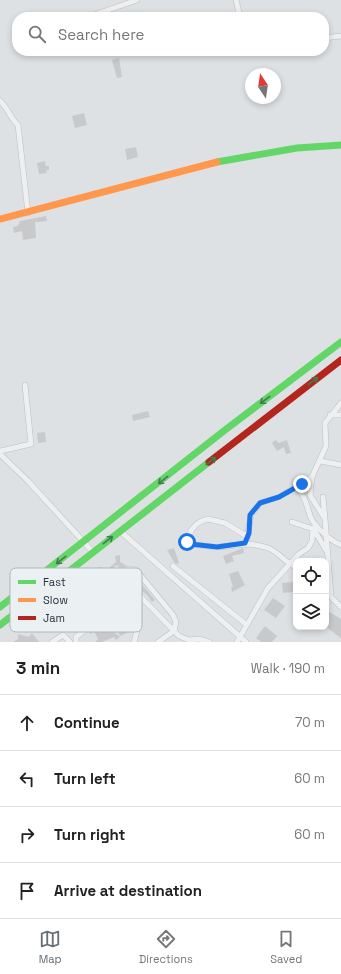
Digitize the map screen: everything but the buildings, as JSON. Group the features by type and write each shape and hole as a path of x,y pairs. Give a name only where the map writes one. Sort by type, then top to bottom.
{"main road":[{"path":"0,219 28,213 141,180 261,152 311,146 341,145"},
{"path":"50,568 341,342"},
{"path":"73,568 341,360"},
{"path":"0,607 10,599"},
{"path":"0,625 10,617"}],"street":[{"path":"102,12 137,0"},
{"path":"236,0 239,12"},
{"path":"329,37 341,36"},
{"path":"0,101 6,106 11,118 18,125 28,213"},
{"path":"0,451 31,444 25,385"},
{"path":"325,520 310,495 312,477 321,461 326,446 325,423 330,415 341,404"},
{"path":"330,415 341,415"},
{"path":"0,454 28,481 93,552"},
{"path":"321,461 341,465"},
{"path":"246,540 250,515 260,503 279,497 312,477"},
{"path":"296,487 304,498 314,526 327,551"},
{"path":"323,497 327,558"},
{"path":"246,540 217,547 190,544 187,542 188,535 196,525 208,519 225,523 246,540 271,549 293,566"},
{"path":"292,522 314,526 326,536 341,545"},
{"path":"239,639 268,588 289,564 308,548 312,541 314,526"},
{"path":"120,531 239,639 246,642"},
{"path":"173,566 247,625"},
{"path":"142,577 173,615 176,622 174,631 158,642"},
{"path":"329,589 331,597 341,607"},
{"path":"142,598 174,631 186,639 200,639 209,642"},
{"path":"76,642 76,637 82,632"},
{"path":"134,642 136,632"},
{"path":"52,642 63,635 70,642"}],"traffic: fast":[{"path":"217,162 297,148 341,145"},
{"path":"50,568 225,430 341,342"},
{"path":"73,568 209,462"},
{"path":"0,607 10,599"},
{"path":"0,625 10,617"}],"traffic: slow":[{"path":"0,219 217,162"}],"traffic: jam":[{"path":"209,462 341,360"}],"route":[{"path":"187,542 190,544 217,547 245,543 248,538 250,515 253,510 266,499 279,497 302,484"}]}
